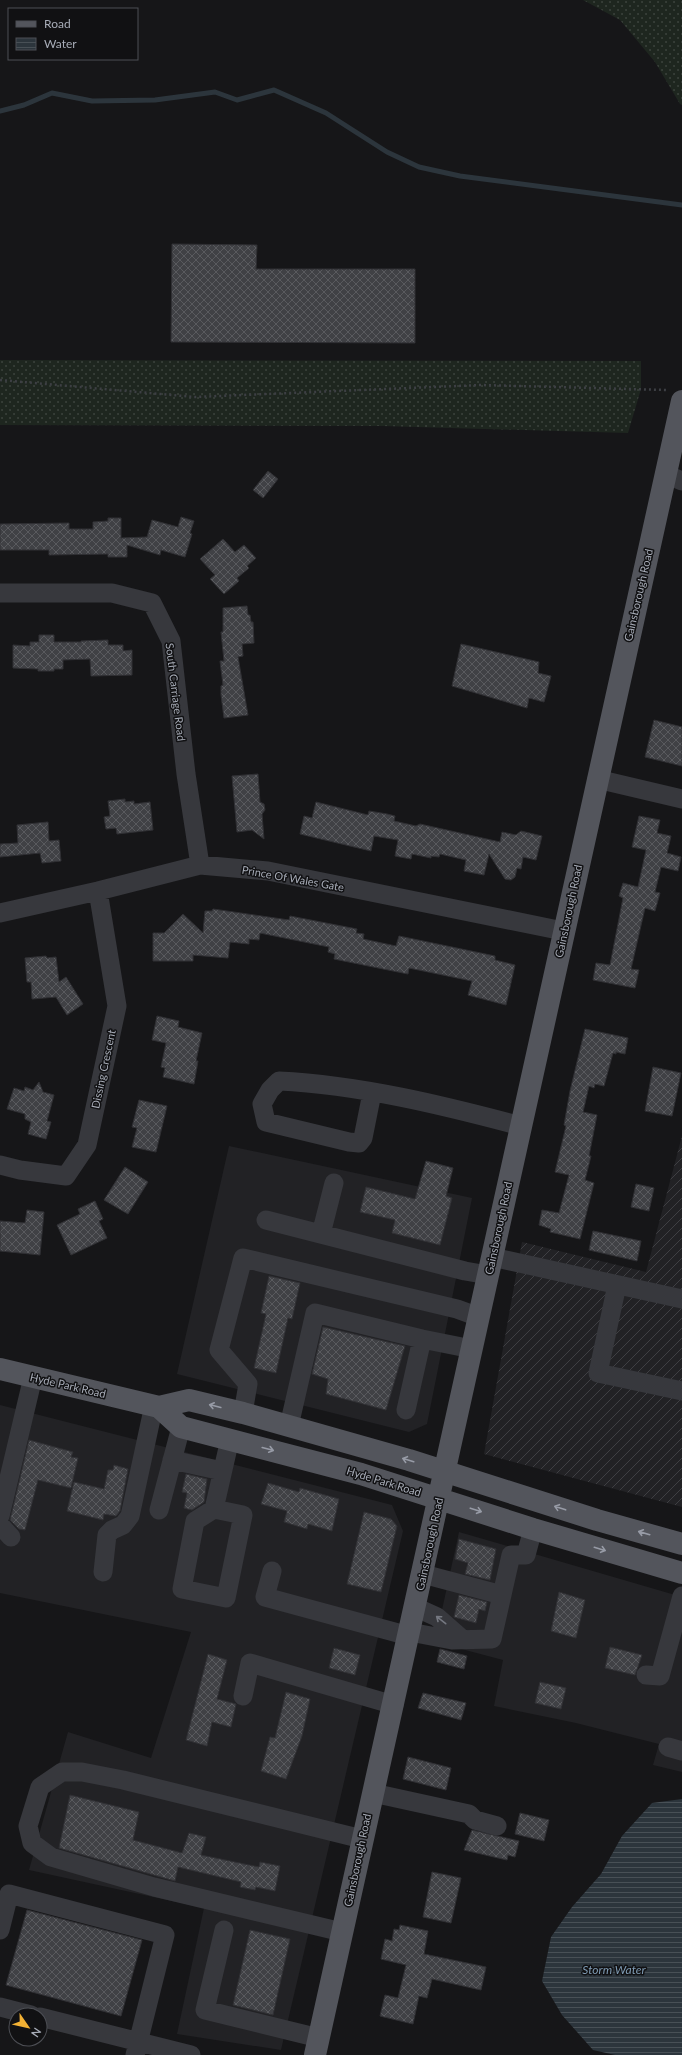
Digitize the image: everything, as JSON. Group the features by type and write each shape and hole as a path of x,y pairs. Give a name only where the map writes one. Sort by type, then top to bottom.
{"main road":[{"name":"Gainsborough Road","path":"317,2047 362,1839 423,1574 597,779 674,478 682,401"},
{"name":"Hyde Park Road","path":"0,1369 156,1406 189,1400 243,1413 445,1471 597,1520 682,1544"},
{"name":"Hyde Park Road","path":"156,1406 181,1426 361,1474 533,1529 682,1573"}],"street":[{"name":"South Carriage Road","path":"0,593 112,593 152,603 171,641 186,774 200,864"},
{"path":"597,779 682,799"},
{"name":"Prince Of Wales Gate","path":"0,913 98,891 200,864 268,871 563,931"},
{"name":"Dissing Crescent","path":"0,1165 20,1170 66,1176 87,1145 117,1006 98,891"},
{"path":"372,1093 363,1138 359,1143 349,1142 266,1122 262,1104 270,1090 279,1081 308,1083 401,1097 521,1126"},
{"path":"321,1234 334,1183"},
{"path":"266,1220 465,1271 490,1266 617,1284 682,1299"},
{"path":"243,1413 248,1384 219,1350 243,1258 457,1309 479,1317"},
{"path":"617,1284 598,1372 682,1391"},
{"path":"289,1426 315,1313 422,1339 472,1348"},
{"path":"406,1410 422,1339"},
{"path":"0,1516 33,1377"},
{"path":"103,1572 107,1535 112,1530 123,1525 130,1516 156,1406"},
{"path":"159,1510 181,1426"},
{"path":"214,1509 243,1515 226,1598 182,1589 196,1521 214,1509 230,1439"},
{"path":"172,1460 222,1471"},
{"path":"272,1571 265,1597 409,1634 452,1640 492,1639 511,1555 526,1555 533,1529"},
{"path":"423,1574 502,1595"},
{"path":"646,1674 660,1676 682,1596"},
{"path":"415,1607 437,1617 462,1639"},
{"path":"243,1696 250,1663 394,1705"},
{"path":"342,1932 154,1887 51,1857 32,1843 28,1826 40,1787 62,1772 82,1772 123,1780 362,1839"},
{"path":"373,1793 470,1814 475,1820 497,1826"},
{"path":"0,1930 10,1894 165,1935 137,2049"},
{"path":"224,1930 205,2010 317,2047"},
{"path":"48,2020 137,2049 191,2055"}],"path":[{"path":"0,380 195,397 481,385 655,390"}],"shaded area":[{"path":"583,0 682,0 682,105 655,62 620,20"},
{"path":"0,360 641,361 641,389 628,433 383,426 0,425"},
{"path":"682,1136 682,1507 484,1454 522,1242 646,1272"},
{"path":"229,1146 472,1198 427,1424 409,1432 177,1374"},
{"path":"0,1405 392,1505 403,1531 281,2050 177,2034 204,1908 29,1870 68,1732 151,1758 191,1632 0,1593"},
{"path":"459,1532 682,1597 682,1772 653,1765 659,1744 576,1723 494,1706 503,1660 435,1642"}],"water":[{"name":"Storm Water","path":"682,1799 682,2055 615,2055 593,2050 562,2015 542,1981 551,1937 572,1907 601,1874 622,1836 652,1803"}],"building":[{"path":"172,244 257,245 256,269 415,269 415,343 171,342"},
{"path":"268,471 278,479 263,498 253,490"},
{"path":"181,517 194,521 190,533 192,534 185,557 161,550 160,555 127,545 127,557 108,557 108,554 49,555 49,550 0,550 0,524 69,523 69,529 93,529 93,522 108,521 108,518 121,518 121,538 147,537 152,520 178,527"},
{"path":"223,539 235,552 244,545 256,558 247,566 249,568 237,578 239,581 224,594 210,579 215,575 200,559"},
{"path":"247,606 248,615 250,615 251,622 253,622 254,643 242,644 243,656 238,657 248,715 224,718 221,695 221,686 223,685 220,661 224,661 221,632 223,632 223,608"},
{"path":"39,635 54,635 54,642 108,640 108,645 123,645 123,651 132,650 132,675 91,676 90,659 63,660 63,669 54,669 54,671 13,668 13,645 30,646 30,642 39,642"},
{"path":"461,644 539,662 538,673 551,676 544,702 529,698 527,708 452,686"},
{"path":"654,720 682,727 682,766 645,757"},
{"path":"258,774 260,802 264,804 265,810 262,814 264,839 252,830 237,832 232,776"},
{"path":"125,799 125,802 134,801 134,804 150,802 153,830 117,834 116,828 106,829 104,817 110,816 108,801"},
{"path":"316,802 368,815 369,811 387,814 395,816 394,821 416,826 420,824 500,842 502,832 516,835 521,831 542,836 536,860 523,857 521,869 517,868 515,877 511,880 505,879 489,854 484,875 464,871 466,860 440,854 439,857 431,856 431,858 412,854 411,859 395,856 398,840 374,836 371,851 300,834 304,816 312,818"},
{"path":"639,816 660,820 657,833 671,836 667,853 681,857 678,871 661,867 655,892 660,893 655,911 645,908 631,969 639,970 635,988 593,980 596,963 610,965 623,898 619,896 623,883 638,887 646,850 632,847"},
{"path":"48,822 49,841 59,840 61,861 42,863 40,853 0,857 0,844 18,843 17,825"},
{"path":"213,909 289,920 290,916 357,929 356,933 364,934 363,939 396,946 399,936 495,956 495,960 515,965 506,1005 468,995 472,981 409,968 408,974 334,959 335,954 328,952 329,947 260,933 259,940 249,939 249,944 230,942 228,958 193,955 193,961 153,961 153,933 164,933 183,914 203,933 205,911 212,911"},
{"path":"46,956 47,958 56,957 59,982 66,977 83,1004 67,1015 56,997 32,999 31,982 27,982 25,958"},
{"path":"157,1016 179,1021 178,1027 202,1033 196,1061 198,1061 194,1084 163,1077 165,1068 161,1067 166,1043 152,1040"},
{"path":"585,1029 628,1038 625,1054 616,1052 616,1054 613,1053 604,1086 595,1084 594,1088 589,1086 583,1112 597,1115 589,1156 591,1156 585,1180 594,1183 580,1239 550,1232 551,1229 539,1225 542,1210 559,1213 569,1175 555,1172 566,1126 564,1125 570,1091"},
{"path":"653,1067 681,1073 672,1116 645,1111"},
{"path":"39,1082 43,1092 54,1095 47,1121 51,1122 46,1139 28,1134 31,1122 25,1119 25,1114 7,1109 14,1088 24,1091 25,1087 33,1090"},
{"path":"139,1100 167,1106 156,1152 132,1147 137,1128 132,1127"},
{"path":"426,1161 453,1168 446,1196 452,1198 440,1245 392,1233 395,1220 360,1212 366,1187 415,1199"},
{"path":"125,1167 148,1182 128,1214 104,1200"},
{"path":"636,1184 654,1188 649,1211 631,1207"},
{"path":"95,1201 103,1219 99,1221 107,1238 71,1255 57,1225 80,1214 78,1209"},
{"path":"27,1210 44,1212 40,1255 0,1251 0,1221 25,1223"},
{"path":"593,1231 641,1241 637,1261 589,1250"},
{"path":"269,1276 300,1283 292,1319 288,1318 276,1373 254,1368 266,1314 261,1313"},
{"path":"323,1327 405,1346 386,1410 326,1394 328,1379 312,1374"},
{"path":"29,1440 73,1452 71,1457 78,1458 71,1488 38,1480 25,1530 19,1529 10,1520"},
{"path":"114,1465 128,1469 120,1511 116,1516 104,1514 103,1520 67,1511 74,1482 104,1489 108,1470 113,1470"},
{"path":"186,1474 207,1479 204,1502 192,1510 184,1508 187,1493 182,1492"},
{"path":"268,1483 299,1492 300,1488 339,1499 332,1531 308,1524 307,1529 284,1522 287,1511 261,1504"},
{"path":"364,1512 391,1519 397,1526 381,1592 347,1584"},
{"path":"459,1539 496,1549 490,1580 465,1574 468,1563 455,1559"},
{"path":"559,1592 585,1600 576,1638 551,1631"},
{"path":"459,1595 487,1602 485,1611 479,1609 476,1623 454,1617"},
{"path":"610,1647 642,1655 635,1675 605,1668"},
{"path":"334,1648 360,1655 355,1675 329,1668"},
{"path":"440,1649 467,1656 464,1669 437,1662"},
{"path":"208,1654 227,1660 217,1699 236,1704 231,1727 212,1722 207,1746 186,1740"},
{"path":"540,1682 566,1688 561,1709 535,1703"},
{"path":"286,1692 310,1699 302,1736 286,1779 261,1771 270,1737 275,1738"},
{"path":"423,1693 466,1703 461,1720 418,1708"},
{"path":"408,1757 451,1768 446,1790 403,1779"},
{"path":"70,1795 139,1812 133,1840 182,1853 189,1833 206,1837 201,1855 259,1867 260,1862 280,1866 275,1891 256,1887 255,1890 240,1887 241,1882 178,1867 175,1881 59,1848"},
{"path":"520,1813 549,1820 544,1841 515,1834"},
{"path":"472,1830 519,1841 515,1857 508,1855 507,1860 464,1850"},
{"path":"432,1872 461,1878 451,1923 423,1917"},
{"path":"27,1910 142,1940 121,2016 6,1985"},
{"path":"400,1925 428,1931 424,1954 486,1967 481,1990 432,1979 427,1998 419,1996 413,2024 380,2016 385,1995 398,1998 406,1965 381,1959 385,1939 392,1941 394,1929 399,1930"},
{"path":"250,1930 290,1939 273,2015 233,2005"}],"waterway":[{"path":"0,111 24,105 52,93 92,101 155,100 215,92 237,100 274,90 326,113 387,152 419,167 460,176 682,205"}]}
